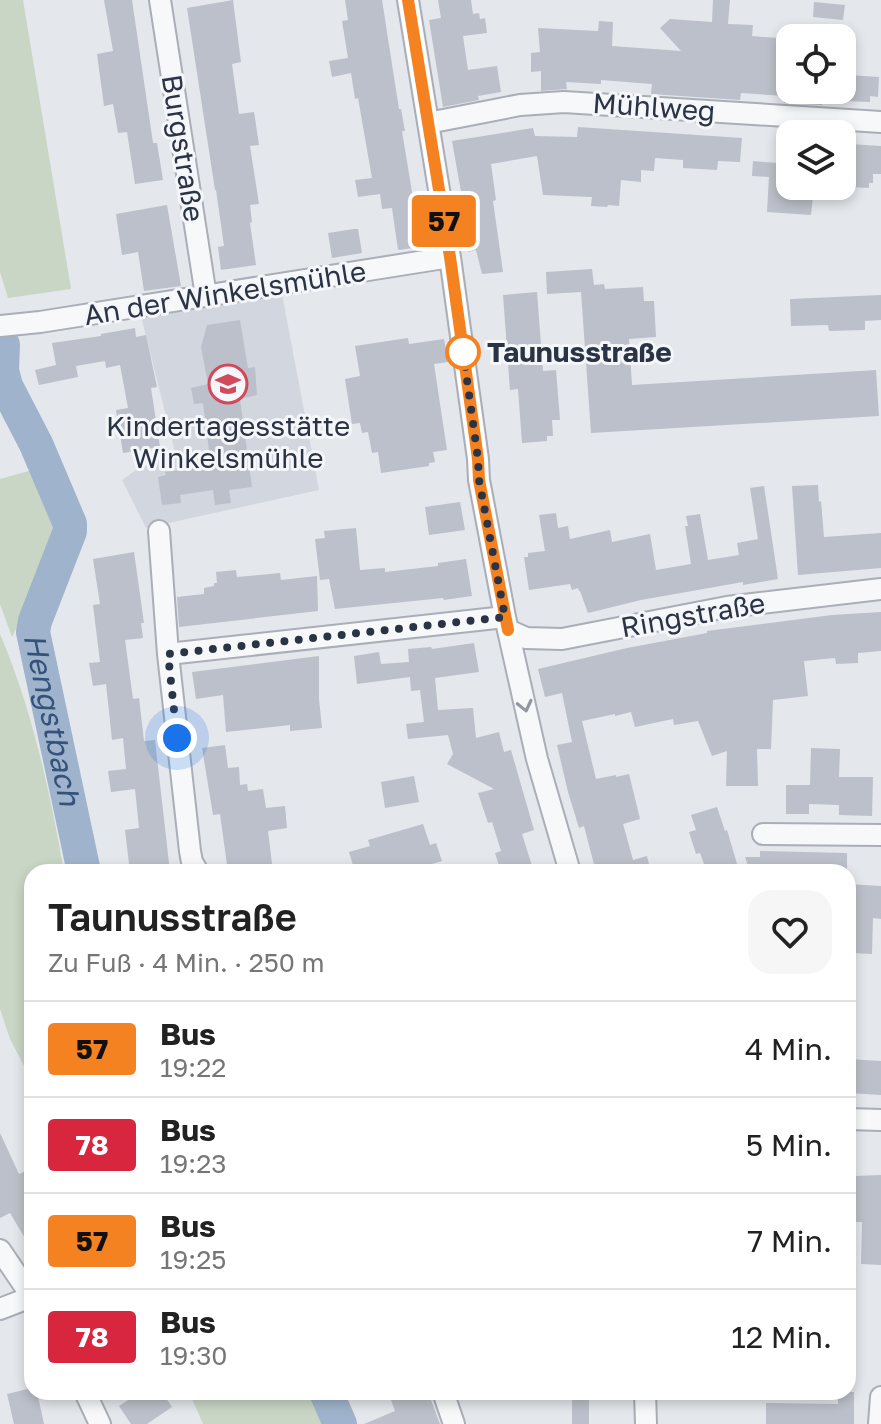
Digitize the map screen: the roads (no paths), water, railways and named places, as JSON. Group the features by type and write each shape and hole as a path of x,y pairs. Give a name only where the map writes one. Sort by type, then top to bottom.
{"street":[{"name":"Burgstraße","path":"160,0 206,296"},
{"path":"408,0 450,257 479,480 506,624 537,759 568,864"},
{"name":"Mühlweg","path":"428,123 520,105 564,102 881,122"},
{"name":"An der Winkelsmühle","path":"0,326 450,257"},
{"path":"159,531 168,654 193,864"},
{"name":"Ringstraße","path":"168,654 506,624 526,638 562,639 727,607 881,589"},
{"path":"763,834 881,835"},
{"path":"856,1119 881,1120"},
{"path":"3,1259 24,1287"},
{"path":"0,1309 24,1300"},
{"path":"879,1424 881,1397"},
{"path":"89,1400 100,1424"},
{"path":"446,1400 454,1424"},
{"path":"645,1400 646,1424"}],"waterway":[{"name":"Hengstbach","path":"3,345 2,371 6,386 36,444 70,524 33,632 82,864"},
{"name":"Hengstbach","path":"330,1400 340,1424"}],"place":[{"name":"Taunusstraße","path":"463,352"},
{"name":"Kindertagesstätte Winkelsmühle","path":"228,384"}]}
